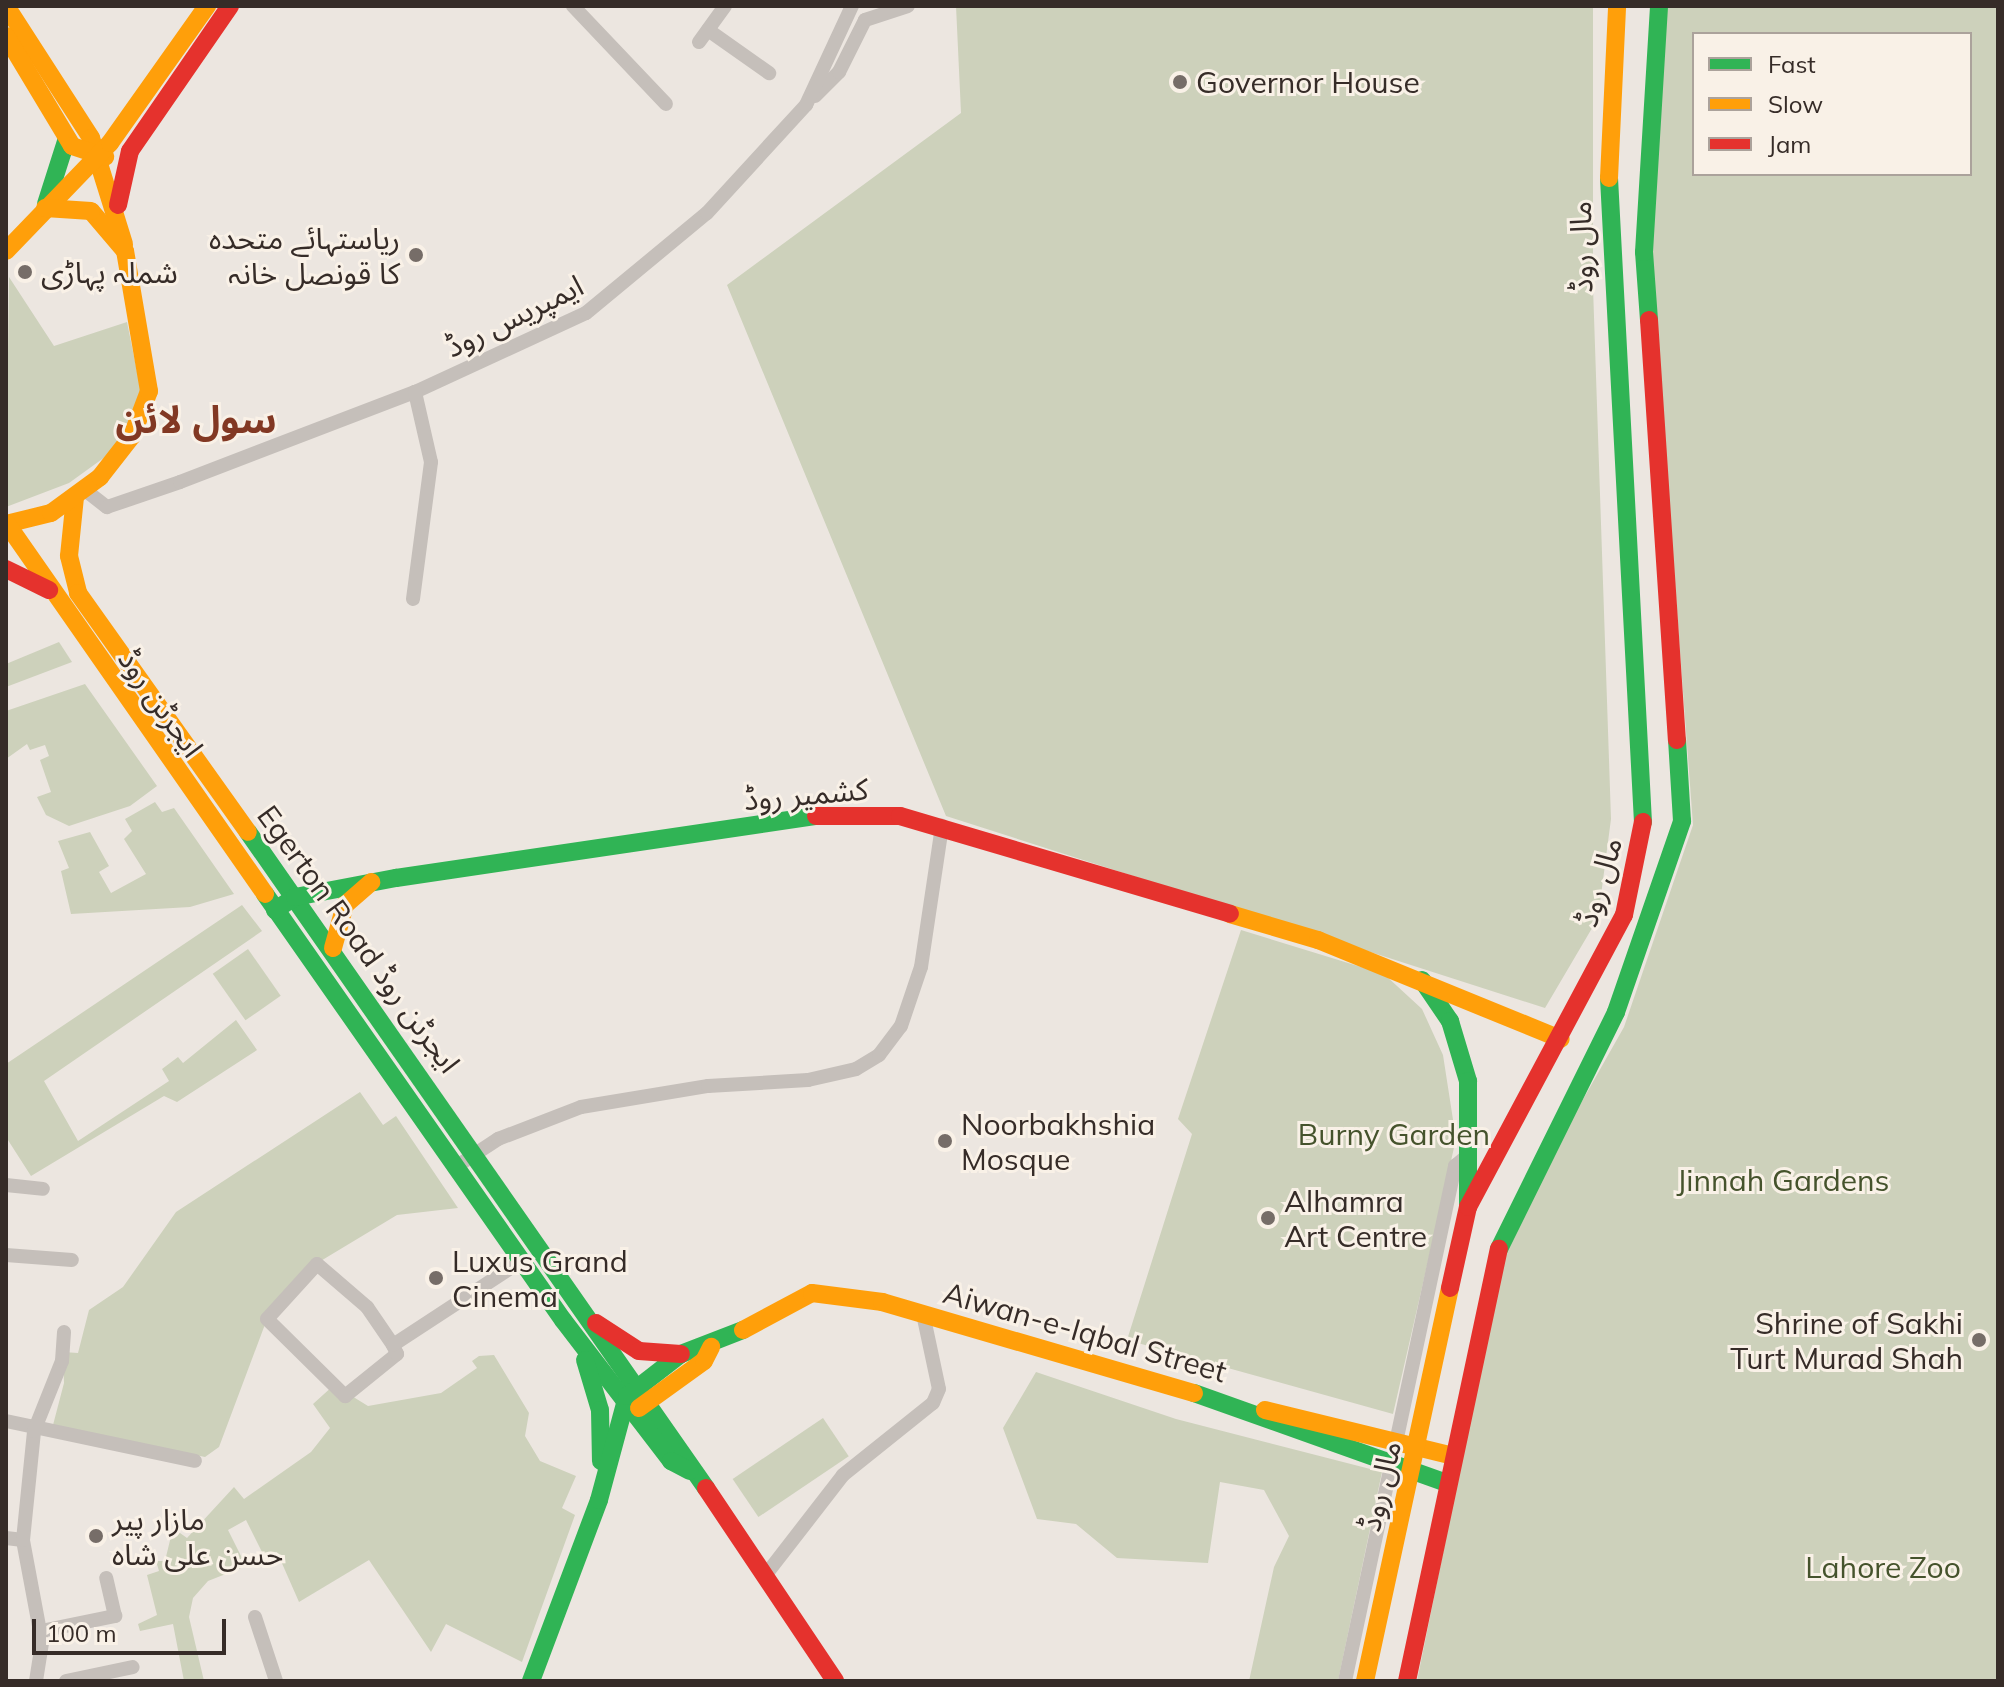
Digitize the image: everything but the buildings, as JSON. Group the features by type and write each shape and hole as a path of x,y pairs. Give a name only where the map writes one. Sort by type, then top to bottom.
{"main road":[{"path":"6,6 98,156 117,208 149,391 132,436 80,494 37,519 6,524"},
{"path":"6,251 98,156 207,6"},
{"path":"117,208 130,151 230,6"},
{"name":"مال روڈ","path":"1365,1681 1419,1445 1468,1207 1561,1039 1624,915 1644,837 1606,232 1617,6"},
{"name":"مال روڈ","path":"1407,1681 1503,1230 1621,1000 1682,821 1644,252 1660,11"},
{"path":"6,36 67,138 98,156 130,151"},
{"path":"45,208 67,138"},
{"path":"45,208 91,211 125,251"},
{"name":"Egerton Road ایجرٹن روڈ","path":"80,494 69,556 78,593 333,948 596,1323 636,1400"},
{"name":"ایجرٹن روڈ","path":"6,524 49,590 275,910"},
{"path":"6,569 49,590"},
{"name":"کشمیر روڈ","path":"275,910 295,897 371,882 825,815 900,816 1318,940 1561,1039"},
{"path":"333,948 345,905 371,882"},
{"name":"Egerton Road ایجرٹن روڈ","path":"275,910 520,1262 579,1341 636,1400"},
{"path":"1422,980 1450,1021 1463,1058 1468,1207"},
{"name":"Aiwan-e-Iqbal Street","path":"636,1400 681,1354 711,1347 812,1293 847,1293 1245,1408 1447,1483"},
{"path":"596,1323 639,1351 681,1354"},
{"path":"531,1681 599,1500 603,1468 598,1400 579,1341"},
{"name":"Aiwan-e-Iqbal Street","path":"636,1400 704,1361 711,1347"},
{"path":"603,1468 636,1400"},
{"path":"636,1400 671,1461 690,1471 835,1681"},
{"path":"599,1500 611,1487 636,1400"},
{"path":"1245,1408 1397,1439 1453,1456"}],"street":[{"path":"573,6 666,104"},
{"path":"725,6 703,36 769,73"},
{"name":"ایمپریس روڈ","path":"80,494 107,507 415,392 533,341 620,290 707,213 806,105 852,6"},
{"path":"806,105 839,72 865,20 908,6"},
{"path":"413,599 431,462 415,392"},
{"path":"454,1168 476,1153 581,1107 708,1086 808,1080 856,1069 879,1055 901,1026 921,967 942,826"},
{"path":"1345,1681 1455,1166 1468,1155"},
{"path":"6,1185 43,1189"},
{"path":"6,1255 72,1260"},
{"path":"393,1345 520,1262"},
{"path":"317,1264 367,1307 393,1345 397,1354 345,1396 267,1319 317,1264"},
{"path":"764,1577 843,1475 933,1403 939,1389 923,1314"},
{"path":"36,1681 41,1631 23,1540 34,1431 62,1361 64,1332"},
{"path":"6,1421 34,1431 195,1461"},
{"path":"6,1538 23,1540"},
{"path":"41,1631 115,1616 106,1578"},
{"path":"255,1617 276,1681"},
{"path":"66,1681 133,1667"}],"green space":[{"name":"Governor House","path":"956,6 1593,6 1593,287 1611,819 1598,918 1545,1008 946,816 727,285 961,113"},
{"name":"Jinnah Gardens","path":"1662,6 1998,6 1998,1681 1417,1681 1508,1232 1624,1027 1693,825 1650,249"},
{"path":"9,277 54,346 127,322 141,391 124,434 105,457 69,483 6,507"},
{"path":"59,642 72,662 6,687 6,664"},
{"path":"85,684 157,786 130,806 69,826 46,815 37,797 51,792 40,760 49,756 45,745 30,750 27,744 6,759 6,711"},
{"path":"155,802 162,812 174,808 234,894 190,907 71,914 61,871 69,868 58,841 90,832 109,866 99,872 111,893 146,874 124,839 132,831 125,819"},
{"path":"242,905 262,931 44,1081 78,1141 169,1081 162,1069 178,1057 183,1063 236,1020 257,1050 177,1102 164,1096 31,1176 6,1137 6,1064"},
{"name":"Burny Garden","path":"1241,930 1384,974 1422,1009 1443,1055 1456,1139 1393,1414 1127,1340 1192,1134 1178,1119"},
{"path":"248,949 281,996 245,1020 213,974"},
{"path":"360,1092 383,1125 396,1116 458,1208 397,1215 319,1262 267,1319 219,1447 205,1457 53,1425 64,1383 63,1352 78,1353 89,1310 123,1287 176,1212"},
{"path":"494,1355 529,1413 525,1436 540,1461 576,1476 562,1508 575,1515 522,1662 446,1624 431,1652 369,1560 299,1602 277,1552 264,1556 246,1520 228,1530 246,1566 208,1581 193,1598 189,1617 204,1681 184,1681 173,1624 140,1631 138,1624 157,1615 147,1575 159,1571 156,1561 165,1561 173,1528 187,1538 234,1487 244,1499 311,1452 330,1428 313,1404 334,1385 368,1406 441,1393 477,1368 472,1361 479,1356"},
{"path":"1036,1372 1176,1419 1382,1472 1338,1681 1249,1681 1274,1567 1289,1536 1264,1490 1220,1482 1208,1563 1117,1558 1076,1524 1037,1519 1003,1428"},
{"path":"823,1418 849,1456 758,1517 733,1479"}],"traffic: fast":[{"path":"1649,320 1644,252 1659,6"},
{"path":"46,204 67,138"},
{"path":"1609,178 1643,822"},
{"path":"1499,1249 1616,1012 1682,821 1677,740"},
{"path":"275,910 295,897 396,878 816,816"},
{"path":"248,832 706,1488"},
{"path":"265,894 563,1320 671,1461 690,1471"},
{"path":"1422,980 1450,1021 1468,1081 1468,1207"},
{"path":"531,1681 599,1500 627,1396 681,1354 743,1330"},
{"path":"585,1360 600,1410 601,1461"},
{"path":"1194,1393 1447,1483"}],"traffic: slow":[{"path":"6,6 91,138 124,244"},
{"path":"6,251 110,143 207,6"},
{"path":"1609,178 1617,6"},
{"path":"6,36 72,146 105,157"},
{"path":"6,524 51,513 100,477 132,436 149,391 125,251 91,211 45,208"},
{"path":"75,497 69,556 78,593 248,832"},
{"path":"7,524 265,894"},
{"path":"333,948 345,905 371,882"},
{"path":"1230,914 1318,940 1561,1039"},
{"path":"1365,1681 1450,1288"},
{"path":"743,1330 812,1293 882,1302 1194,1393"},
{"path":"639,1408 704,1361 711,1347"},
{"path":"1265,1410 1453,1456"}],"traffic: jam":[{"path":"118,205 130,151 230,6"},
{"path":"1649,320 1677,740"},
{"path":"6,569 49,590"},
{"path":"816,816 900,816 1230,914"},
{"path":"1450,1288 1468,1207 1624,915 1643,822"},
{"path":"1407,1681 1499,1249"},
{"path":"596,1323 639,1351 681,1354"},
{"path":"706,1488 835,1681"}],"place":[{"name":"Governor House","path":"1180,82"},
{"name":"ریاستہائے متحدہ کا قونصل خانہ","path":"416,255"},
{"name":"شملہ پہاڑی","path":"25,272"},
{"name":"Noorbakhshia Mosque","path":"945,1141"},
{"name":"Alhamra Art Centre","path":"1268,1218"},
{"name":"Luxus Grand Cinema","path":"436,1278"},
{"name":"Shrine of Sakhi Turt Murad Shah","path":"1979,1340"},
{"name":"مازار پیر حسن علی شاہ","path":"96,1536"}],"district":[{"name":"سول لائن","path":"196,420"}],"park label":[{"name":"Lahore Zoo","path":"1883,1567"}]}
